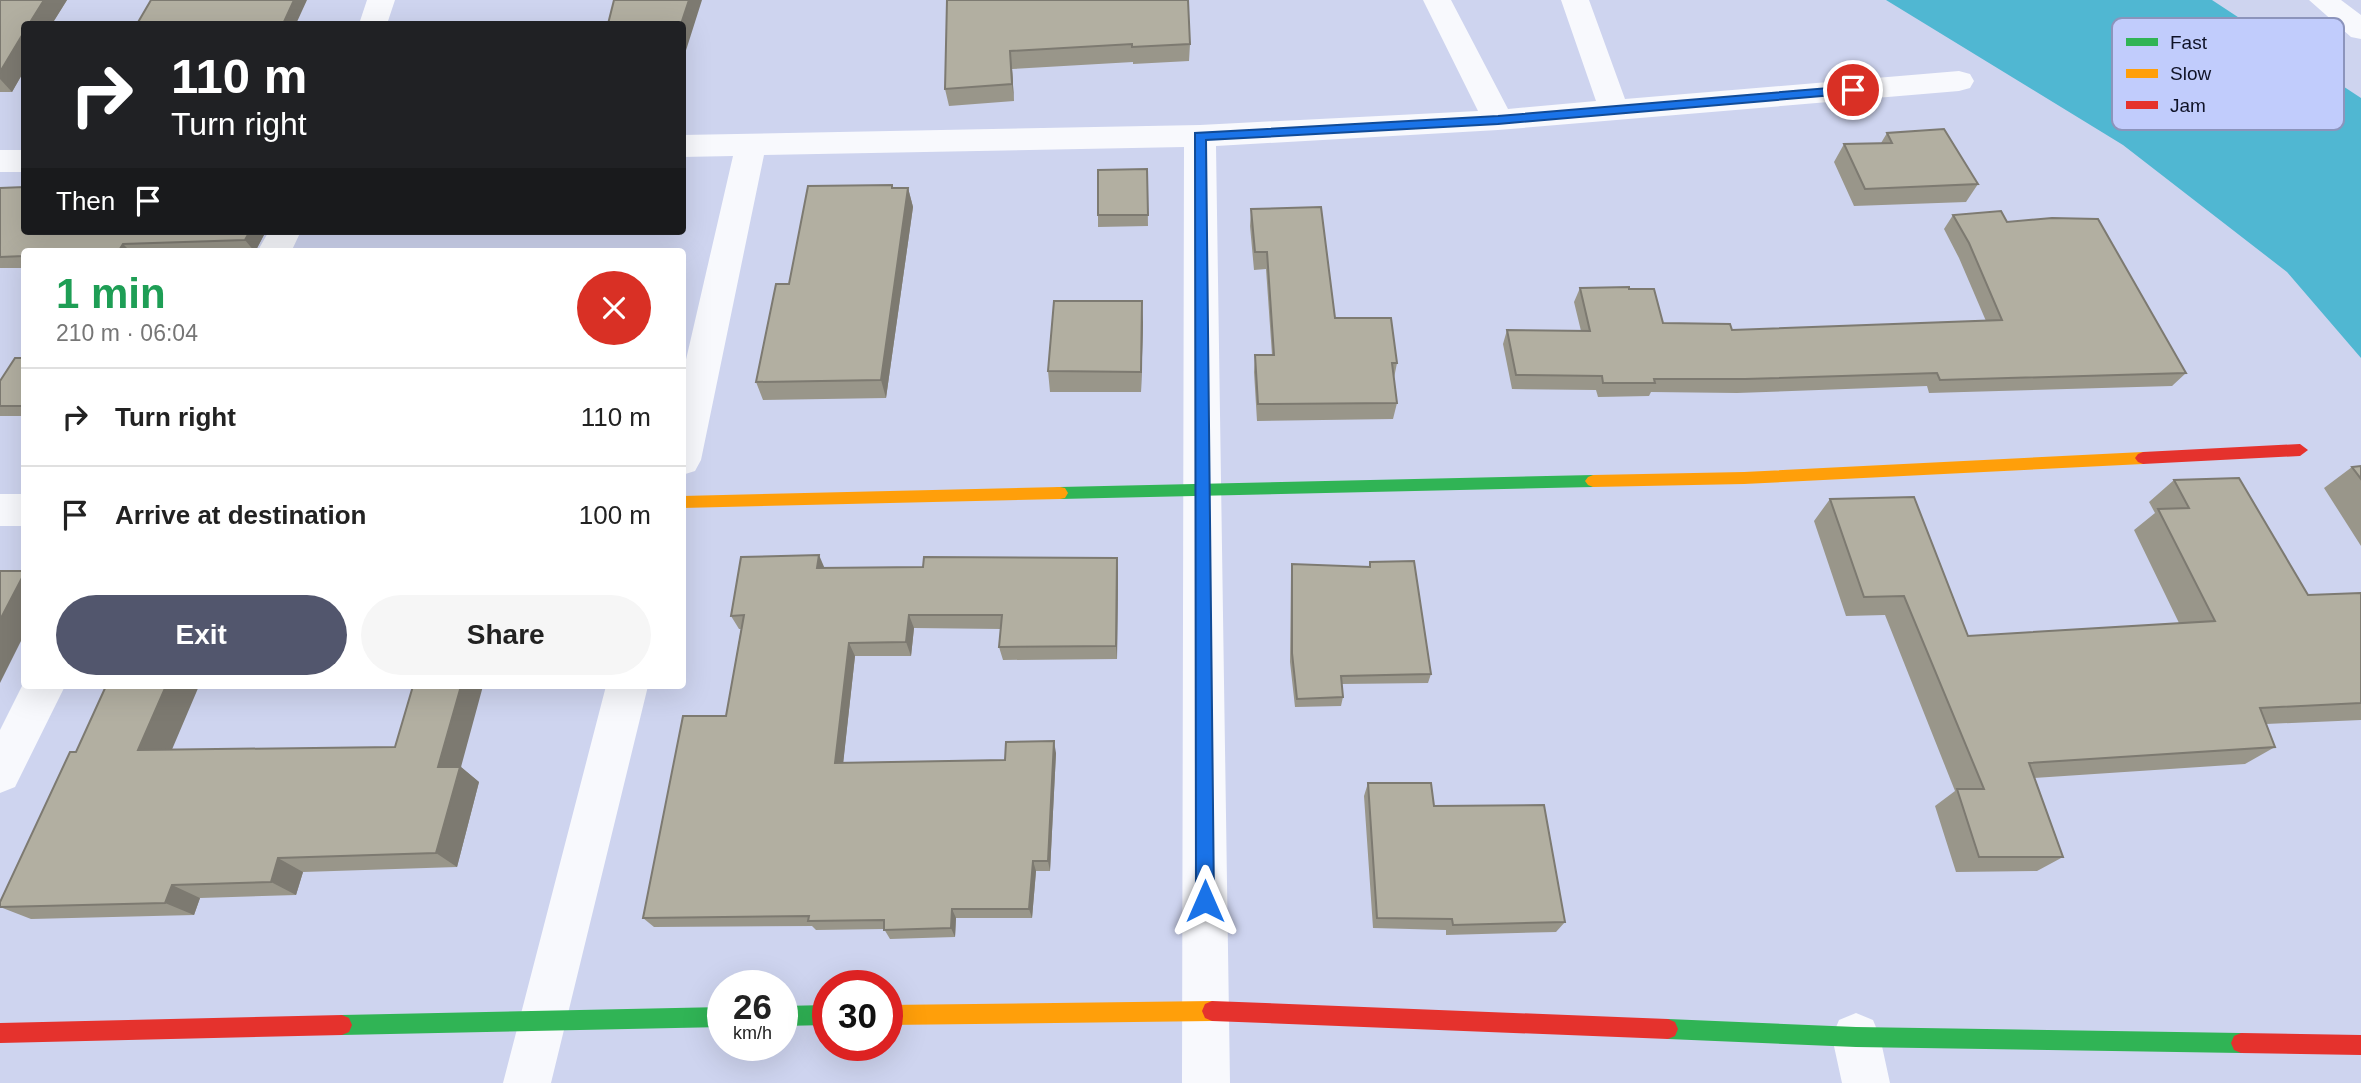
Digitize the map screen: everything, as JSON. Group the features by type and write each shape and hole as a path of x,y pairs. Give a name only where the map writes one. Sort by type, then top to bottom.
{"main road":[{"path":"686,502 1744,478 2300,450"},
{"path":"903,1015 1206,1011 1856,1037 2361,1045"},
{"path":"0,1033 707,1017"}],"street":[{"path":"374,21 381,0"},
{"path":"1437,0 1498,120"},
{"path":"1575,0 1614,110"},
{"path":"2323,0 2361,30"},
{"path":"686,146 1200,136 1498,120 1959,81"},
{"path":"1200,136 1206,1083"},
{"path":"686,442 751,144"},
{"path":"0,161 21,161"},
{"path":"0,510 21,510"},
{"path":"0,773 42,689"},
{"path":"527,1083 626,689"},
{"path":"1856,1037 1867,1083"}],"water":[{"path":"1886,0 2212,0 2239,18 2112,18 2112,130 2344,130 2344,87 2361,98 2361,358 2287,272 2123,145"}],"building":[{"path":"0,0 44,0 31,21 21,21 21,37 0,72"},
{"path":"151,0 294,0 284,21 139,21"},
{"path":"614,0 689,0 682,21 609,21"},
{"path":"947,0 1188,0 1190,44 1132,47 1132,44 1010,51 1012,84 945,89"},
{"path":"1944,129 1978,184 1865,189 1844,144 1892,143 1887,133"},
{"path":"1147,169 1148,215 1098,215 1098,170"},
{"path":"892,185 892,188 908,188 881,380 756,382 776,284 789,284 808,186"},
{"path":"21,187 21,235 248,235 245,240 123,244 120,248 21,248 21,256 0,257 0,188"},
{"path":"1321,207 1335,318 1391,318 1397,363 1392,363 1397,403 1258,404 1255,355 1274,355 1267,252 1255,252 1251,209"},
{"path":"2001,211 2007,222 2052,218 2098,219 2186,373 1940,380 1937,373 1654,379 1655,383 1603,383 1602,376 1516,375 1507,330 1590,331 1580,288 1654,289 1663,323 1730,324 1732,330 2002,320 1969,243 1953,215"},
{"path":"1054,301 1142,301 1141,372 1048,371"},
{"path":"15,358 21,358 21,406 0,406 0,381"},
{"path":"2361,466 2361,479 2352,467"},
{"path":"2239,478 2308,595 2361,593 2361,703 2260,708 2275,747 2029,763 2063,857 1979,857 1957,789 1984,789 1904,596 1864,597 1830,499 1914,497 1968,636 2215,621 2158,509 2189,508 2174,480"},
{"path":"819,555 817,568 923,567 924,557 1117,558 1116,646 999,647 1002,615 909,615 906,642 849,643 835,763 1005,760 1006,742 1054,741 1048,861 1033,861 1029,909 952,909 951,928 884,930 884,920 808,921 809,916 643,918 683,716 726,716 744,615 731,616 741,557"},
{"path":"1414,561 1431,674 1341,676 1343,697 1297,699 1292,653 1292,564 1370,567 1370,562"},
{"path":"0,571 21,571 21,580 0,620"},
{"path":"105,689 165,689 138,750 395,747 412,689 460,689 438,767 460,767 436,853 278,858 271,882 172,885 165,903 0,907 70,752 76,752"},
{"path":"1368,783 1431,783 1434,806 1544,805 1565,922 1453,925 1452,919 1377,918"}],"traffic: fast":[{"path":"1060,493 1593,481"},
{"path":"798,1016 812,1015"},
{"path":"342,1025 707,1017"},
{"path":"1668,1029 1856,1037 2241,1043"}],"traffic: slow":[{"path":"1593,481 1744,478 2143,458"},
{"path":"686,502 1060,493"},
{"path":"903,1015 1212,1011"}],"traffic: jam":[{"path":"2143,458 2300,450"},
{"path":"1212,1011 1668,1029"},
{"path":"0,1033 342,1025"},
{"path":"2241,1043 2361,1045"}],"route":[{"path":"1205,901 1200,136 1498,120 1853,90"}]}
